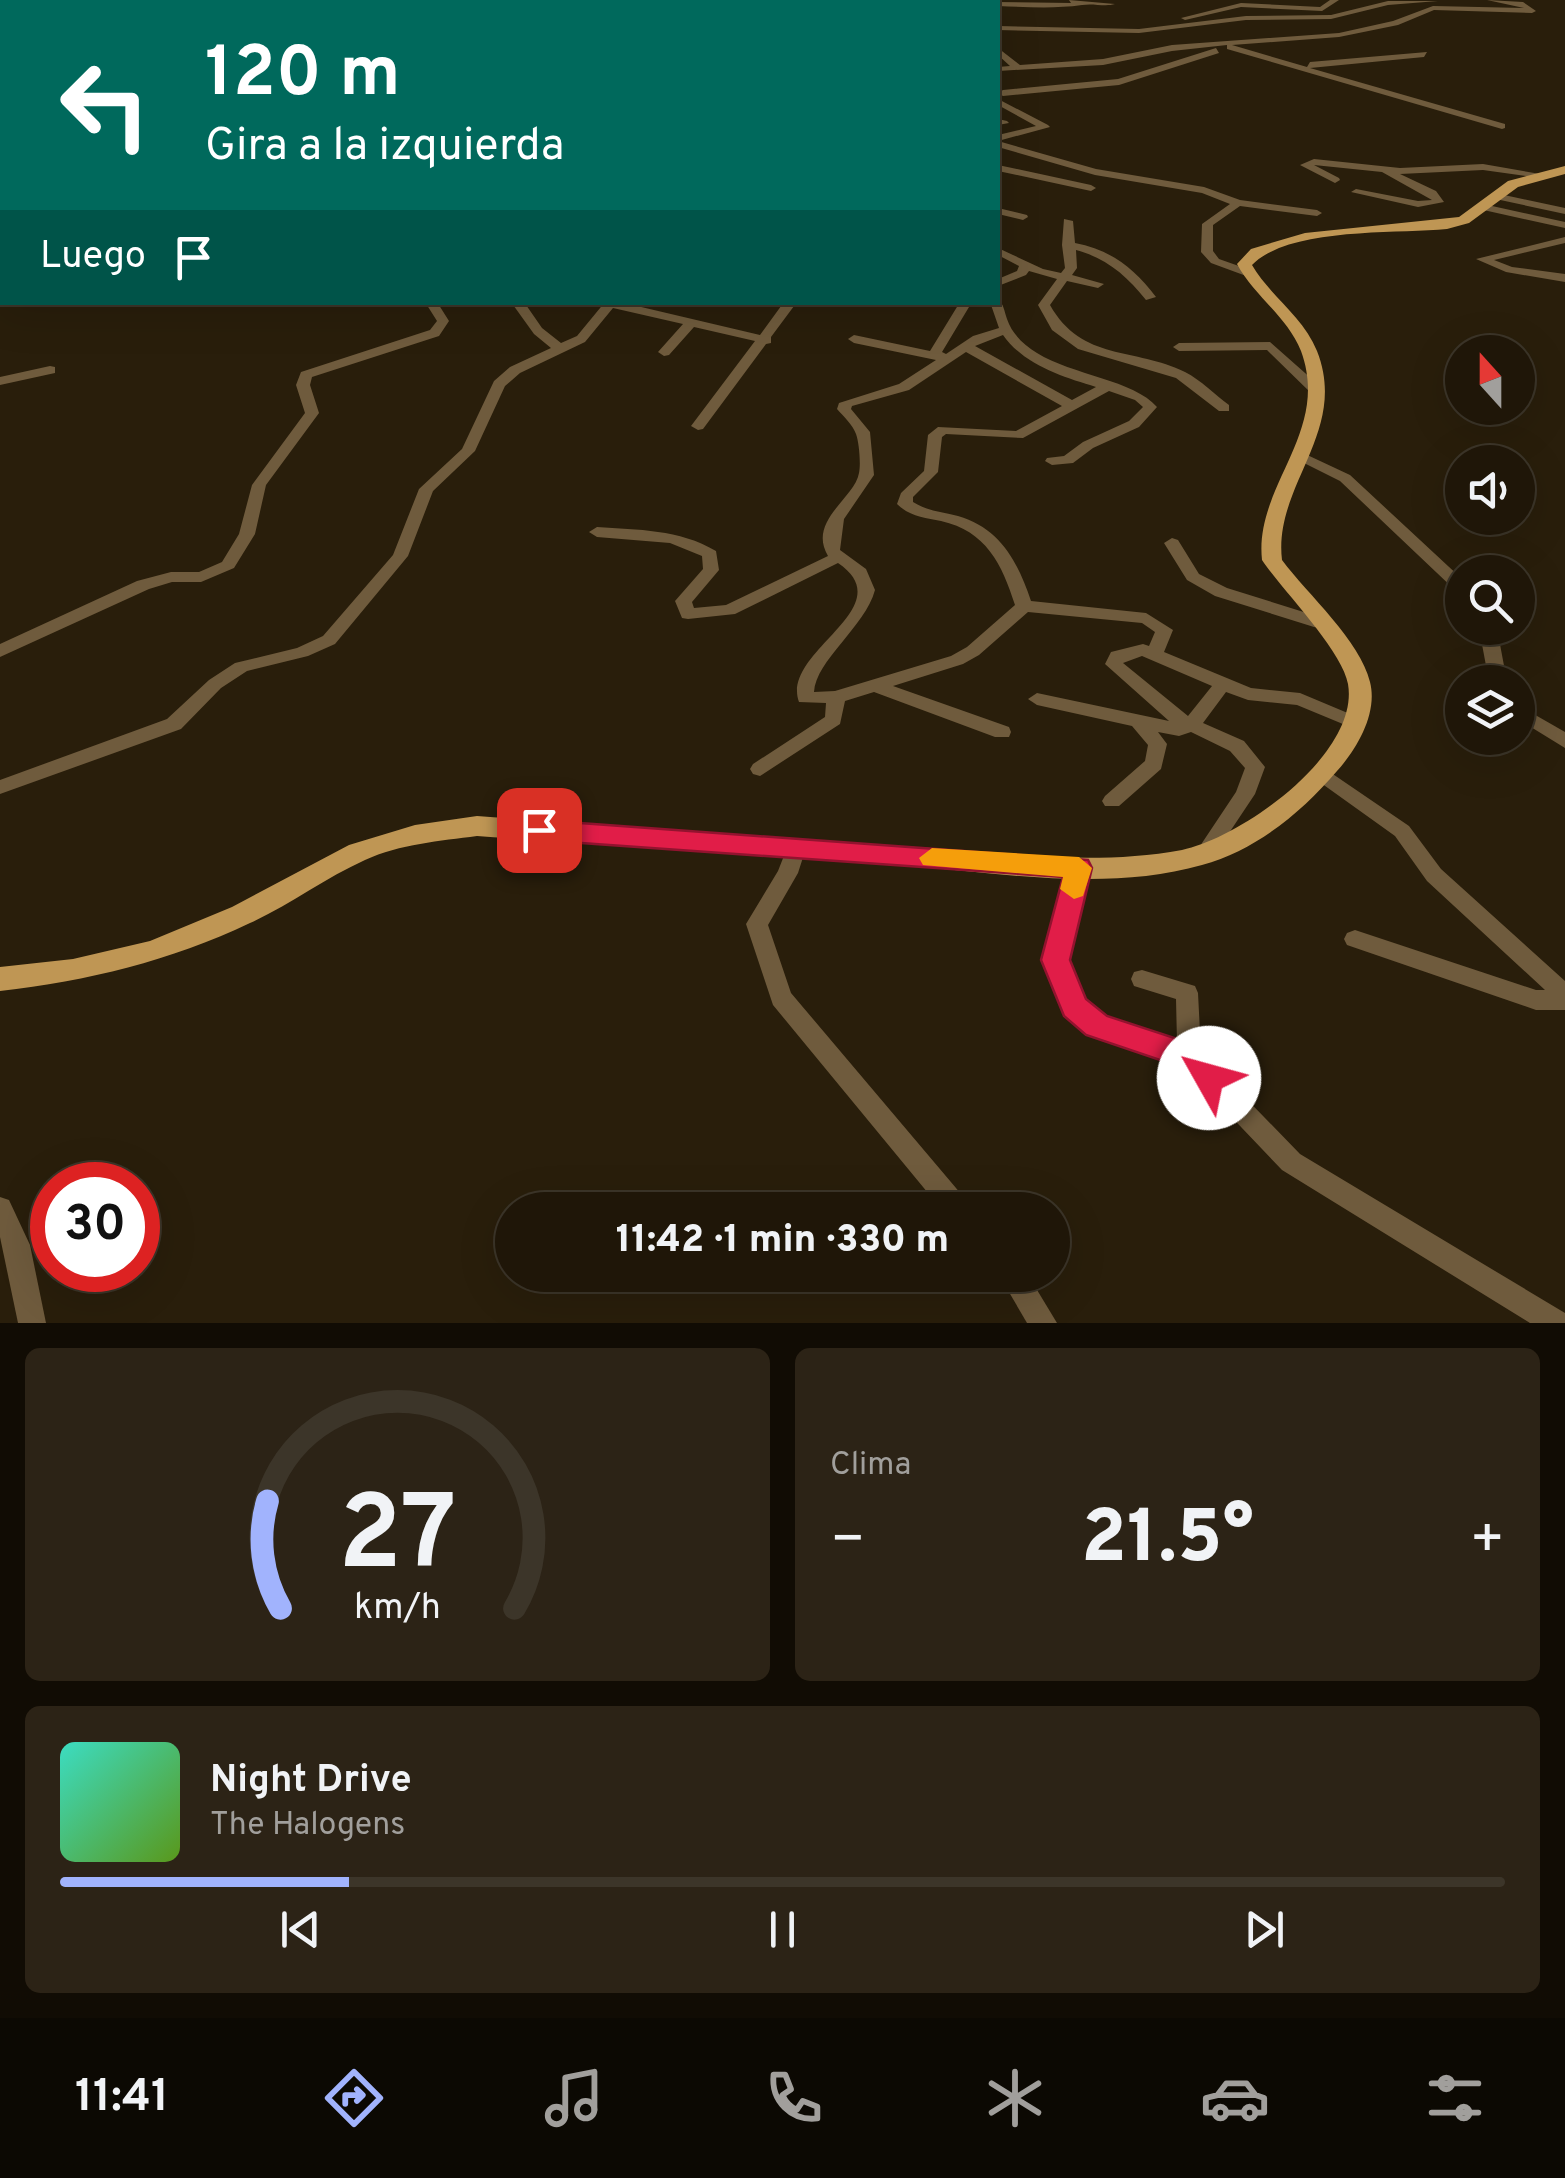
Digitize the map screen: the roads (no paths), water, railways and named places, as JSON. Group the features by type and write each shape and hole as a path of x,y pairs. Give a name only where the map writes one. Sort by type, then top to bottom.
{"main road":[{"path":"0,979 73,972 154,951 242,915 358,852 416,835 477,826 1079,868 1142,865 1206,852 1273,819 1321,773 1355,722 1360,683 1320,623 1282,576 1269,542 1276,513 1311,441 1317,391 1305,334 1244,264 1264,245 1428,228 1464,220 1540,175 1565,170"}],"street":[{"path":"1063,0 1112,4"},
{"path":"1277,0 1322,8"},
{"path":"1122,31 1228,6 1322,8 1335,0"},
{"path":"1000,29 1122,31 1246,18 1331,17 1388,3 1441,0"},
{"path":"1000,68 1103,62 1226,44 1354,33 1433,8 1532,11 1524,2 1490,0"},
{"path":"1000,3 1070,6 1084,2"},
{"path":"1000,29 1046,34 1000,38"},
{"path":"1000,98 1119,82 1174,68 1226,44 1502,126"},
{"path":"1000,53 1017,67"},
{"path":"1356,54 1417,70"},
{"path":"1280,63 1424,54"},
{"path":"1000,98 1044,128 1000,140"},
{"path":"1000,142 1096,172 1204,190 1238,203 1318,213"},
{"path":"1046,143 1064,150 1054,157"},
{"path":"1335,180 1304,165 1314,162 1382,170 1483,167 1540,175"},
{"path":"1000,168 1092,188"},
{"path":"1356,192 1418,204 1439,202 1432,193 1382,170"},
{"path":"1489,202 1565,211"},
{"path":"1489,202 1565,225"},
{"path":"1238,203 1208,224 1207,252 1215,261 1248,273"},
{"path":"1000,211 1023,217"},
{"path":"1068,220 1071,268 1044,305 1064,333 1113,358 1182,375 1224,408"},
{"path":"1565,240 1482,259 1488,265 1565,278"},
{"path":"1068,245 1111,257 1130,271 1150,297"},
{"path":"1000,251 1025,266 1098,284"},
{"path":"1000,282 1022,274 1025,266"},
{"path":"0,651 143,586 171,576 201,577 228,565 247,534 259,485 312,414 303,385 306,374 435,334 443,321 433,305"},
{"path":"519,305 538,331 558,348"},
{"path":"0,787 174,724 228,674 328,640 400,556 426,489 468,451 499,384 514,370 588,334 610,305"},
{"path":"620,305 766,340"},
{"path":"698,426 789,305"},
{"path":"947,359 935,353 964,309 999,317 1031,357 1140,397 1151,410 1120,432 1083,444 1068,460 1052,461"},
{"path":"999,317 965,346 904,387 846,403 844,409 862,432 867,474 830,530 832,551 863,575 867,586 862,607 802,690 806,698 836,696 973,652 1024,606 1146,618 1164,630 1154,654"},
{"path":"664,352 692,322"},
{"path":"854,339 947,359"},
{"path":"965,346 1070,404"},
{"path":"1179,348 1270,346 1317,391"},
{"path":"0,381 50,370"},
{"path":"1024,606 999,544 959,520 912,510 905,504 906,496 931,472 935,435 943,430 1018,435 1109,386"},
{"path":"1302,457 1345,478 1445,571"},
{"path":"597,532 668,538 697,545 710,554 712,570 682,601 688,614 729,610 838,558"},
{"path":"1172,544 1193,576 1221,592 1320,623"},
{"path":"1206,852 1245,794 1255,767 1237,746 1190,725 1114,664 1124,652 1154,654 1248,694 1300,699 1355,722"},
{"path":"1036,699 1179,730 1190,725 1222,685"},
{"path":"876,686 1002,732"},
{"path":"760,769 834,720 836,696"},
{"path":"1535,723 1565,742"},
{"path":"1112,801 1154,764 1158,744 1140,724"},
{"path":"1321,773 1402,831 1434,875 1565,997"},
{"path":"796,848 788,872 757,924 781,998 943,1192"},
{"path":"1079,868 1055,960 1075,1007 1097,1026 1189,1056 1291,1162 1555,1323"},
{"path":"1355,939 1536,1000 1565,997"},
{"path":"1142,978 1188,993 1189,1056"},
{"path":"0,1209 17,1245 32,1323"},
{"path":"1023,1292 1043,1323"}]}
